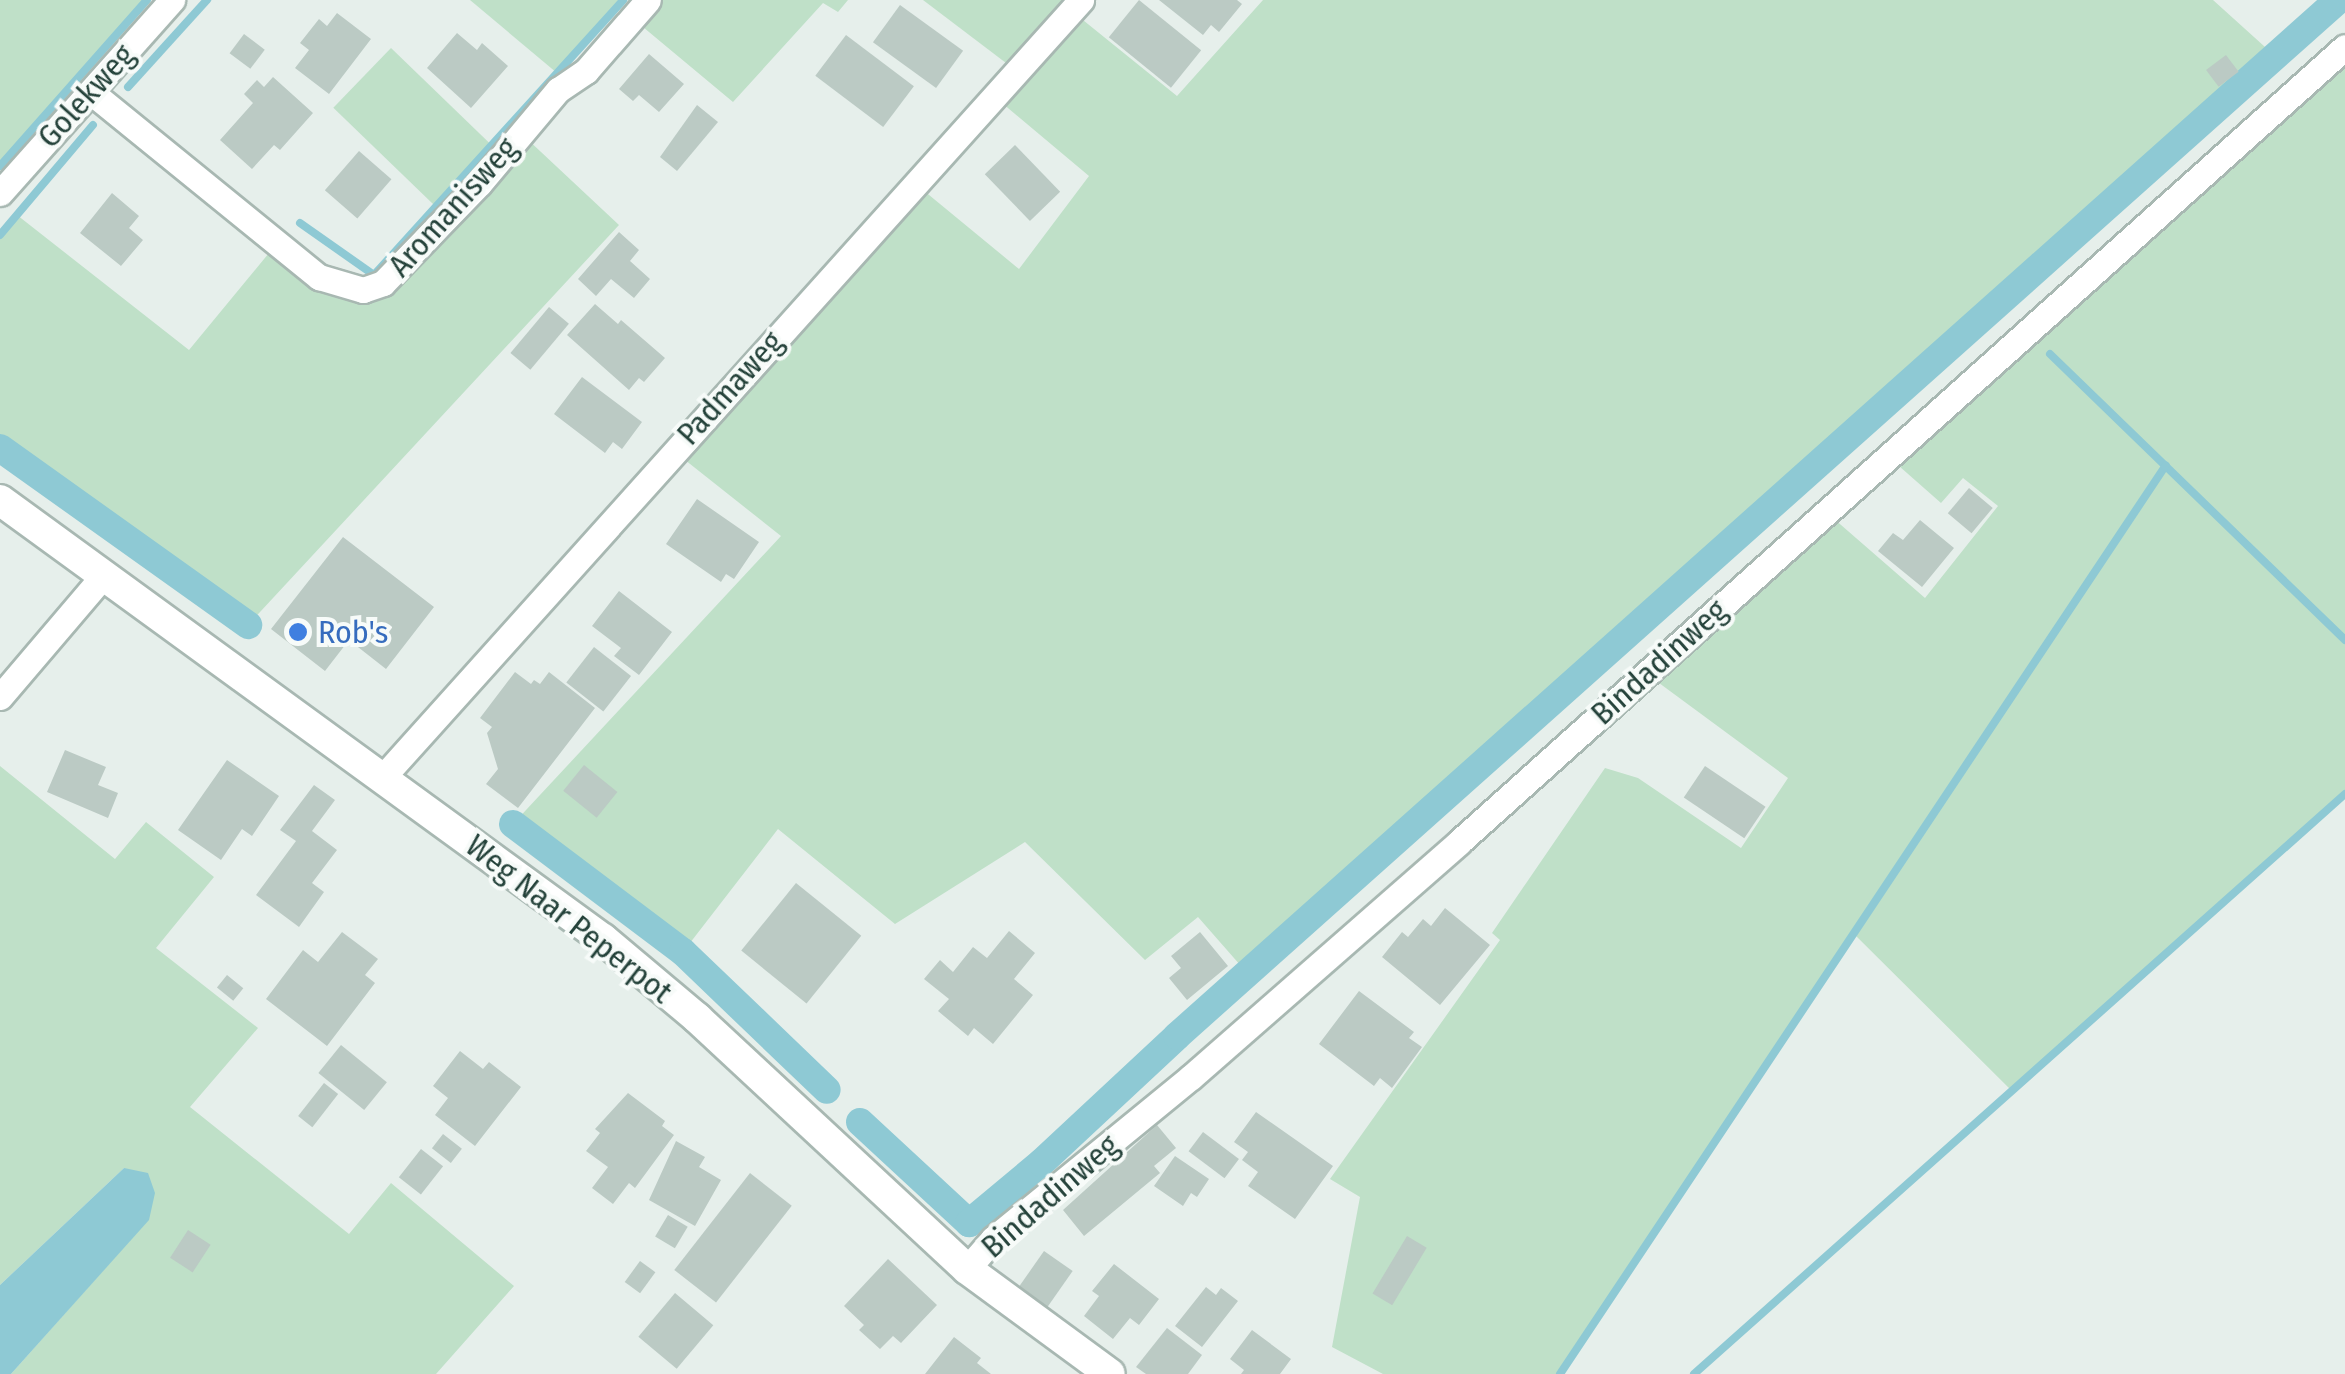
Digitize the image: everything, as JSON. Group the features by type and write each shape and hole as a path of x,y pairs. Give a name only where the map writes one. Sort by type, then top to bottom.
{"street":[{"name":"Golekweg","path":"0,193 172,0"},
{"name":"Aromanisweg","path":"90,92 319,276 363,290 384,283 479,184 558,90 586,71 648,0"},
{"name":"Padmaweg","path":"382,778 1081,0"},
{"name":"Bindadinweg","path":"966,1269 992,1239 1191,1077 1459,842 2345,47"},
{"name":"Weg Naar Peperpot","path":"0,500 617,950 697,1018 966,1269 1110,1374"},
{"path":"0,697 104,575"}],"green space":[{"path":"0,0 147,0 0,166"},
{"path":"470,0 623,0 557,73"},
{"path":"657,0 848,0 838,12 823,3 733,102 637,22"},
{"path":"923,0 1069,0 1010,66"},
{"path":"1263,0 2213,0 2275,56 1248,974 1198,917 1145,960 1025,842 895,924 778,829 683,952 513,824 781,536 680,456 923,190 1019,269 1089,176 1002,103 1078,16 1177,96"},
{"path":"391,48 492,145 434,205 333,108"},
{"path":"2345,66 2345,794 2012,1091 1854,934 1560,1374 1383,1374 1332,1347 1360,1197 1330,1179 1500,940 1492,933 1605,768 1638,778 1741,848 1788,778 1655,680 1833,518 1925,598 1998,506 1963,478 1941,503 1899,466"},
{"path":"525,137 619,225 248,625 0,448 0,235 17,215 189,350 269,253 311,283 366,296"},
{"path":"0,766 115,859 146,822 214,877 156,948 258,1028 190,1107 349,1234 391,1183 514,1286 436,1374 11,1374 148,1220 124,1168 0,1285"}],"water":[{"path":"124,1168 148,1173 155,1193 149,1220 11,1374 0,1374 0,1285"}],"building":[{"path":"1139,0 1201,50 1171,88 1109,37"},
{"path":"1159,0 1237,0 1242,4 1219,32 1211,25 1203,35"},
{"path":"900,5 963,51 936,88 873,42"},
{"path":"337,13 371,39 329,94 295,68 309,50 300,43 319,19 327,26"},
{"path":"457,33 477,50 482,43 508,66 471,108 427,68"},
{"path":"244,34 265,50 250,69 230,53"},
{"path":"846,35 914,86 883,127 815,76"},
{"path":"649,54 684,84 659,112 639,95 633,101 619,89"},
{"path":"2226,55 2239,72 2219,87 2206,70"},
{"path":"273,77 313,113 280,150 274,145 252,169 220,140 253,103 244,94 257,80 264,87"},
{"path":"697,105 718,122 677,171 660,157"},
{"path":"1015,145 1060,192 1030,221 985,174"},
{"path":"359,151 391,179 357,218 325,190"},
{"path":"112,193 139,216 129,228 143,240 121,266 80,233"},
{"path":"619,232 639,250 630,261 650,279 634,298 611,279 596,296 578,279"},
{"path":"595,304 618,324 621,320 665,358 644,382 639,378 629,390 567,335"},
{"path":"549,307 569,324 530,370 510,353"},
{"path":"582,377 642,422 622,449 613,442 605,453 554,414"},
{"path":"1969,488 1993,508 1972,533 1948,513"},
{"path":"697,499 759,542 734,579 726,574 721,582 666,544"},
{"path":"1920,520 1954,548 1922,587 1878,551 1893,533 1903,540"},
{"path":"343,537 434,607 386,669 349,640 325,671 271,629"},
{"path":"619,591 672,632 639,675 614,656 621,648 592,626"},
{"path":"594,647 631,676 603,711 566,682"},
{"path":"515,672 531,684 534,680 540,684 549,672 595,708 518,808 486,784 498,769 487,733 492,727 480,718"},
{"path":"65,750 106,767 98,785 118,793 108,818 47,792"},
{"path":"227,760 279,796 252,836 242,829 221,860 178,830"},
{"path":"584,765 617,792 597,818 563,791"},
{"path":"1705,766 1766,807 1744,838 1684,798"},
{"path":"314,785 335,800 312,831 337,850 312,883 324,892 299,927 256,895 296,841 280,830"},
{"path":"796,883 861,936 807,1003 741,951"},
{"path":"1445,908 1490,945 1440,1005 1382,957 1402,932 1408,937 1423,919 1431,926"},
{"path":"1009,931 1035,953 1014,979 1033,995 993,1044 974,1028 968,1036 938,1011 949,999 924,979 940,960 953,972 973,947 987,958"},
{"path":"342,932 378,959 365,975 375,983 327,1046 266,999 303,950 318,962"},
{"path":"1200,932 1228,966 1187,1000 1169,978 1181,968 1171,956"},
{"path":"227,975 243,988 233,1001 217,987"},
{"path":"1359,991 1414,1032 1409,1038 1422,1047 1392,1088 1380,1078 1374,1086 1319,1044"},
{"path":"341,1045 387,1082 364,1110 318,1073"},
{"path":"460,1051 483,1069 489,1062 521,1087 475,1146 435,1115 448,1098 433,1086"},
{"path":"324,1083 338,1094 312,1127 298,1116"},
{"path":"628,1093 665,1121 662,1126 674,1135 635,1188 629,1183 613,1204 592,1188 608,1167 586,1151 600,1133 595,1129"},
{"path":"1256,1112 1333,1166 1295,1219 1248,1186 1258,1172 1242,1160 1248,1152 1234,1142"},
{"path":"1157,1125 1176,1148 1154,1166 1160,1173 1084,1236 1063,1210"},
{"path":"1203,1132 1239,1159 1224,1178 1189,1151"},
{"path":"443,1134 462,1149 451,1163 432,1148"},
{"path":"676,1141 705,1157 699,1167 721,1180 695,1226 649,1200"},
{"path":"421,1149 443,1166 421,1195 399,1177"},
{"path":"1175,1156 1209,1179 1197,1197 1191,1193 1183,1206 1154,1186"},
{"path":"750,1173 792,1206 716,1303 674,1270"},
{"path":"668,1215 688,1227 675,1248 655,1236"},
{"path":"188,1230 211,1245 193,1272 170,1258"},
{"path":"1407,1236 1427,1248 1392,1305 1372,1293"},
{"path":"1044,1251 1073,1271 1046,1310 1017,1290"},
{"path":"888,1259 937,1305 901,1343 893,1336 880,1349 859,1330 864,1325 844,1306"},
{"path":"640,1261 655,1272 640,1293 625,1282"},
{"path":"1114,1264 1159,1299 1139,1325 1130,1318 1113,1339 1084,1316 1099,1296 1092,1291"},
{"path":"1206,1287 1216,1295 1221,1288 1238,1301 1202,1347 1175,1326"},
{"path":"675,1293 713,1325 677,1369 638,1337"},
{"path":"1167,1328 1202,1355 1188,1374 1146,1374 1136,1367"},
{"path":"1252,1330 1291,1359 1280,1374 1241,1374 1244,1370 1230,1359"},
{"path":"954,1337 981,1358 977,1363 991,1374 925,1374"}],"waterway":[{"path":"0,166 147,0"},
{"path":"128,87 207,0"},
{"path":"300,223 374,275 623,0"},
{"path":"860,1122 969,1223 1041,1163 1177,1036 2338,0"},
{"path":"0,235 93,125"},
{"path":"2050,354 2345,640"},
{"path":"0,448 248,625"},
{"path":"1560,1374 2166,465"},
{"path":"1694,1374 2345,794"},
{"path":"513,824 683,952 827,1090"}],"place":[{"name":"Rob's","path":"298,632"}]}
